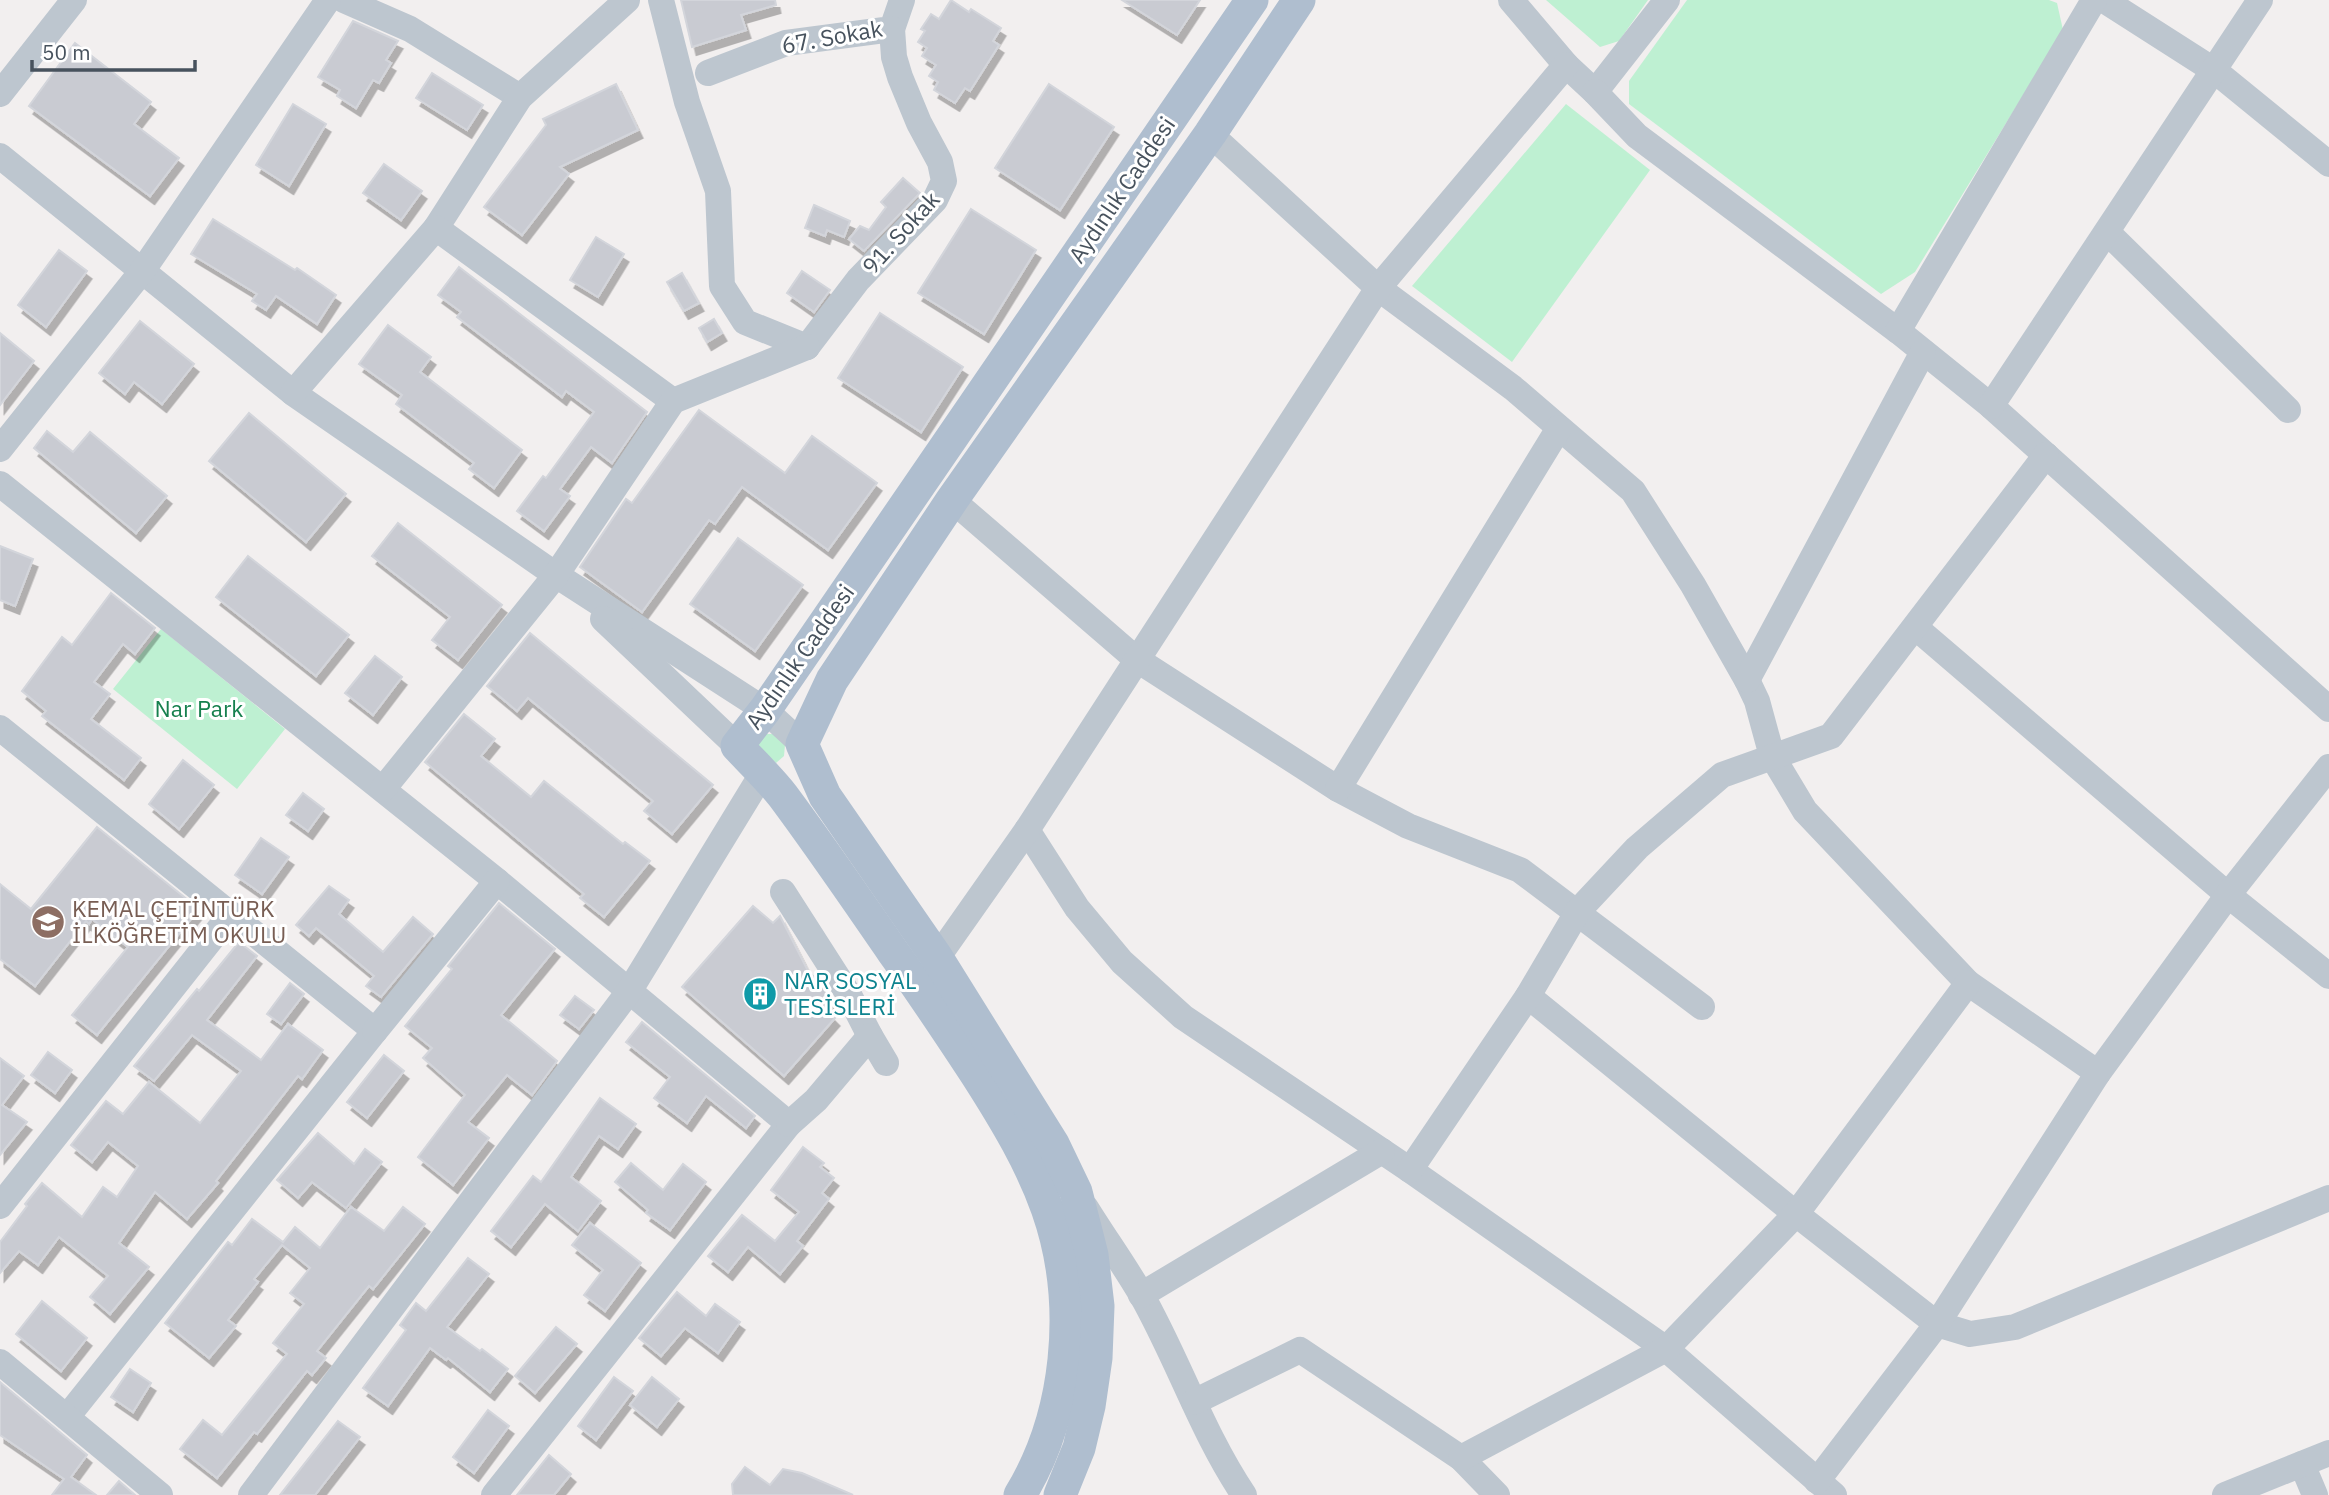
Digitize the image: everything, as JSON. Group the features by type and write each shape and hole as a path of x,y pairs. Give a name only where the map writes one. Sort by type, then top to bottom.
{"main road":[{"name":"Aydınlık Caddesi","path":"1020,1495 1043,1450 1056,1411 1062,1379 1067,1333 1065,1290 1061,1254 1052,1220 1027,1157 928,1001 768,780 737,746 765,710 1252,0"},
{"name":"Aydınlık Caddesi","path":"768,780 802,744 832,680 952,500 1210,134 1299,0"},
{"path":"802,744 825,796 937,958 1054,1144 1076,1192 1092,1255 1098,1306 1096,1357 1089,1406 1079,1448 1060,1495"}],"street":[{"path":"0,94 74,0"},
{"path":"0,449 143,270 328,0"},
{"path":"344,0 410,29 520,97"},
{"path":"293,393 436,228 520,97 627,0"},
{"path":"661,0 687,102 718,191 722,286 745,322 807,347"},
{"name":"67. Sokak","path":"708,73 786,43 892,29 902,0"},
{"path":"1511,0 1566,65 1637,136 1898,331 1991,406 2329,709"},
{"path":"1595,92 1667,0"},
{"path":"1898,331 2094,0"},
{"path":"2104,0 2215,71 2329,164"},
{"path":"1991,406 2260,0"},
{"name":"91. Sokak","path":"807,347 858,280 935,200 944,181 940,162 919,123 900,77 894,57 892,29"},
{"path":"937,958 1027,830 1378,288 1566,65"},
{"path":"1210,134 1378,288 1513,388 1633,491 1747,680 1757,701 1772,756 1805,811 1968,983 2098,1073"},
{"path":"0,156 293,393 556,575 765,710 802,744"},
{"path":"436,228 673,401"},
{"path":"2107,232 2288,410"},
{"path":"383,789 556,575 673,401 807,347"},
{"path":"1747,680 1923,352"},
{"path":"1338,789 1559,428"},
{"path":"1410,1170 1528,996 1578,911 1637,848 1722,775 1831,736 2046,455"},
{"path":"0,484 497,881 783,1118"},
{"path":"952,500 1136,659 1338,789 1408,826 1520,870 1578,911 1702,1007"},
{"path":"556,575 737,746"},
{"path":"1915,627 2228,895 2329,976"},
{"path":"3,737 232,914 376,1031"},
{"path":"1027,830 1077,908 1122,962 1173,1008 1666,1349 1826,1488 1937,1324 2098,1073 2228,895 2329,767"},
{"path":"251,1495 630,990 768,780"},
{"path":"67,1418 497,881"},
{"path":"783,892 849,995 886,1063"},
{"path":"0,1206 232,914"},
{"path":"1461,1458 1666,1349 1796,1214 1968,983"},
{"path":"1528,996 1796,1214 1937,1324 1970,1334 2015,1327 2329,1198"},
{"path":"494,1495 802,1090 865,1028"},
{"path":"1142,1295 1382,1151"},
{"path":"1076,1192 1142,1295 1194,1402 1244,1495"},
{"path":"1194,1402 1300,1350 1461,1458 1497,1495"},
{"path":"0,1362 160,1495"},
{"path":"2225,1495 2329,1453"},
{"path":"2302,1464 2315,1495"}],"green space":[{"path":"1546,0 1648,0 1619,41 1600,47"},
{"path":"1687,0 2049,0 2057,3 2063,30 1915,272 1881,294 1629,104 1629,81"},
{"path":"1566,104 1650,170 1512,362 1412,286"},
{"name":"Nar Park","path":"161,629 285,729 237,789 113,689"},
{"path":"765,734 775,734 785,745 784,756 776,763 755,744"}],"building":[{"path":"681,0 775,0 776,5 741,15 746,30 692,47"},
{"path":"951,0 1001,28 993,41 999,45 970,91 965,88 955,103 934,90 938,82 929,76 936,65 922,56 927,48 918,42 925,31 921,29 931,14 939,19"},
{"path":"1122,0 1200,0 1177,35"},
{"path":"353,21 398,41 386,60 391,63 379,83 373,80 356,108 337,96 340,90 318,77"},
{"path":"75,43 151,102 134,124 179,158 150,196 29,106"},
{"path":"432,73 483,105 467,130 416,98"},
{"path":"616,84 638,130 560,167 569,174 522,235 484,207 546,125 543,119"},
{"path":"1049,84 1114,127 1060,210 995,168"},
{"path":"293,104 326,124 289,186 256,165"},
{"path":"384,164 422,191 401,220 363,193"},
{"path":"903,178 920,193 864,251 849,239 860,226 869,230 886,207 881,202"},
{"path":"814,205 850,221 844,237 827,230 825,236 805,228"},
{"path":"971,209 1036,250 984,334 918,293"},
{"path":"213,219 295,270 297,268 336,295 317,324 276,296 266,310 252,301 257,294 191,254"},
{"path":"596,237 624,254 598,297 570,280"},
{"path":"59,250 87,271 46,327 18,305"},
{"path":"459,267 647,412 612,463 591,447 560,489 570,496 544,531 517,511 543,476 546,478 594,412 566,391 562,397 457,317 461,312 438,295"},
{"path":"802,271 830,290 814,312 787,293"},
{"path":"682,273 699,303 684,311 667,282"},
{"path":"880,313 963,367 921,432 838,378"},
{"path":"714,319 722,333 707,342 699,328"},
{"path":"140,321 194,364 162,404 134,382 125,394 99,373"},
{"path":"388,325 431,357 420,372 522,450 494,488 469,469 474,463 396,404 402,395 359,364"},
{"path":"0,333 34,361 0,405"},
{"path":"699,410 785,473 812,436 877,483 828,550 742,487 715,524 709,520 642,612 580,567 626,499 632,503"},
{"path":"249,413 346,494 306,542 209,461"},
{"path":"47,431 73,452 90,432 167,496 136,533 34,448"},
{"path":"398,523 502,605 458,660 432,640 450,617 372,556"},
{"path":"738,538 803,585 755,651 690,604"},
{"path":"0,546 33,559 15,606 0,600"},
{"path":"248,556 349,635 316,676 216,597"},
{"path":"111,593 155,628 135,654 123,644 94,682 110,694 91,719 141,758 124,780 42,716 46,711 22,691 62,637 72,645"},
{"path":"530,633 713,785 672,834 644,811 653,801 528,698 517,711 487,686"},
{"path":"375,656 402,677 373,715 345,693"},
{"path":"464,714 495,739 481,756 531,797 544,781 623,844 625,842 650,861 604,917 580,898 584,894 425,762"},
{"path":"183,760 214,785 179,829 149,804"},
{"path":"303,793 324,809 308,831 286,815"},
{"path":"97,827 199,909 97,1035 72,1015 128,947 92,919 89,924 86,921 35,986 0,959 0,884 31,909"},
{"path":"261,838 289,857 262,894 235,875"},
{"path":"329,886 349,900 339,914 383,952 413,917 433,934 381,997 366,986 374,976 316,928 309,936 296,925"},
{"path":"499,903 555,949 501,1015 557,1061 532,1095 507,1075 468,1122 489,1138 453,1185 418,1157 465,1095 423,1058 432,1048 405,1026 452,969 448,966"},
{"name":"NAR SOSYAL TESİSLERİ","path":"753,906 773,923 780,916 808,971 835,1002 827,1010 835,1018 784,1076 682,987"},
{"path":"239,942 257,956 207,1020 261,1060 288,1024 323,1050 302,1079 298,1076 216,1181 218,1183 187,1219 155,1192 119,1243 149,1267 110,1314 90,1297 108,1276 59,1237 38,1265 19,1251 0,1273 0,1242 42,1183 82,1217 103,1187 117,1197 138,1166 108,1142 92,1162 71,1145 106,1101 123,1114 149,1082 200,1123 241,1071 192,1035 154,1081 134,1066"},
{"path":"290,983 304,994 281,1024 267,1014"},
{"path":"575,996 594,1010 579,1029 560,1015"},
{"path":"642,1022 755,1116 746,1128 706,1096 687,1123 654,1098 670,1077 626,1042"},
{"path":"48,1052 72,1070 55,1093 31,1075"},
{"path":"384,1055 404,1071 367,1118 347,1102"},
{"path":"0,1058 24,1076 2,1105 27,1122 0,1155"},
{"path":"600,1098 636,1124 618,1149 599,1136 571,1177 601,1201 578,1231 545,1204 511,1247 491,1231 533,1176 541,1182"},
{"path":"318,1133 354,1164 365,1149 382,1162 346,1208 312,1182 298,1198 277,1180"},
{"path":"803,1147 824,1163 820,1167 834,1178 822,1193 829,1199 797,1241 803,1246 780,1274 748,1247 728,1272 708,1256 742,1215 775,1241 799,1212 771,1190"},
{"path":"631,1163 663,1190 683,1164 706,1182 670,1230 646,1213 648,1210 615,1182"},
{"path":"351,1207 384,1231 403,1207 425,1224 373,1289 369,1286 317,1351 326,1358 312,1375 307,1371 257,1434 254,1432 217,1478 180,1449 203,1420 222,1435 287,1354 273,1343 304,1304 290,1293 310,1268 282,1245 254,1279 258,1282 228,1320 236,1326 209,1358 165,1323 228,1242 232,1245 252,1219 283,1242 295,1227 320,1248"},
{"path":"590,1223 641,1263 605,1311 584,1295 603,1270 572,1245"},
{"path":"468,1258 489,1274 447,1327 508,1369 490,1392 448,1358 446,1360 430,1348 388,1406 363,1388 406,1330 400,1325 416,1303 426,1311"},
{"path":"677,1292 706,1316 715,1304 740,1322 718,1353 685,1328 661,1356 639,1338"},
{"path":"42,1301 87,1338 61,1371 16,1334"},
{"path":"556,1327 577,1344 535,1393 515,1376"},
{"path":"130,1369 151,1383 133,1412 111,1397"},
{"path":"614,1377 633,1391 596,1440 578,1426"},
{"path":"652,1377 679,1399 657,1427 630,1405"},
{"path":"0,1382 87,1455 71,1477 96,1495 52,1495 64,1479 0,1435"},
{"path":"488,1410 509,1426 474,1473 453,1457"},
{"path":"338,1421 360,1437 315,1495 280,1495"},
{"path":"549,1455 571,1474 554,1495 517,1495"},
{"path":"745,1467 770,1485 783,1469 802,1473 853,1495 733,1495 732,1484"},
{"path":"119,1481 135,1495 107,1495"}],"place":[{"name":"KEMAL ÇETİNTÜRK İLKÖĞRETİM OKULU","path":"48,922"},
{"name":"NAR SOSYAL TESİSLERİ","path":"760,994"}]}
